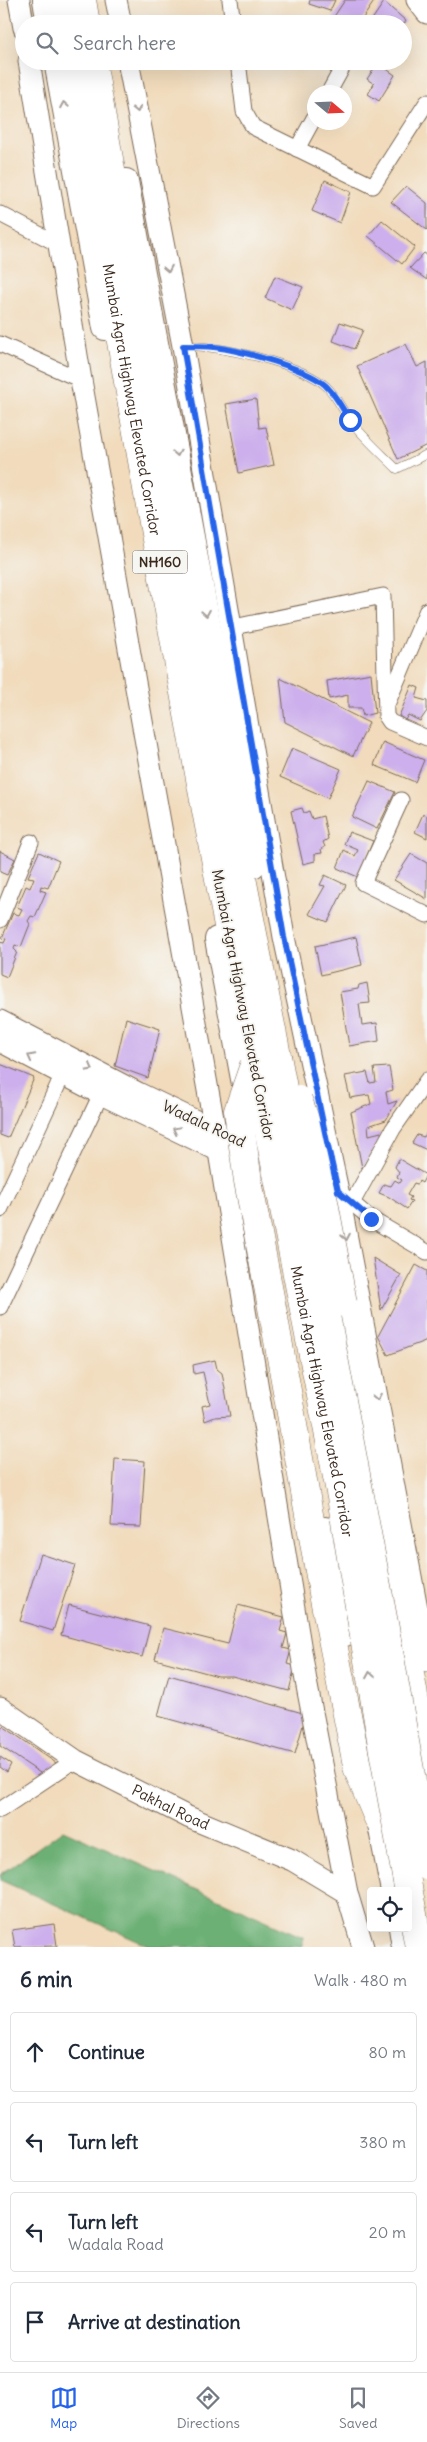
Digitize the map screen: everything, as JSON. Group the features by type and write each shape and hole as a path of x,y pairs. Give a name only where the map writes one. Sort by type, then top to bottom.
{"highway":[{"path":"62,0 64,15"},
{"path":"82,0 84,15"},
{"name":"Mumbai Agra Highway Elevated Corridor","path":"74,70 212,853 266,1059 383,1613 427,1866"},
{"name":"Mumbai Agra Highway Elevated Corridor","path":"94,70 266,1059 383,1751 419,1947"},
{"path":"378,1818 358,1770 323,1593 248,1181 238,1111 266,1059 302,1107 312,1138 425,1757 426,1812"}],"main road":[{"path":"45,0 48,15"},
{"path":"93,0 96,15"},
{"path":"58,70 392,1887"},
{"path":"106,70 313,1186 426,1812"},
{"path":"402,1932 404,1947"}],"street":[{"path":"19,0 22,15"},
{"path":"116,0 119,15"},
{"path":"230,0 232,15"},
{"path":"417,0 427,13"},
{"path":"30,70 81,380 219,1152 306,1681 347,1892 363,1947"},
{"path":"130,70 183,346 284,937 343,1201 427,1660"},
{"path":"239,70 244,111 252,127 373,186 427,102"},
{"path":"333,85 341,70"},
{"path":"297,149 307,130"},
{"path":"0,214 58,244"},
{"path":"0,344 81,380"},
{"path":"230,628 382,596 386,716 390,722 427,738"},
{"path":"386,708 427,610"},
{"path":"401,800 363,883 427,915"},
{"path":"0,920 31,842"},
{"name":"Wadala Road","path":"0,1021 138,1093 256,1149 313,1186 343,1201"},
{"name":"Wadala Road","path":"0,1040 101,1094 260,1172 313,1186"},
{"path":"0,1210 63,1074"},
{"path":"343,1201 427,1080"},
{"path":"0,1307 101,1094"},
{"path":"343,1201 427,1252"},
{"name":"Pakhal Road","path":"0,1708 75,1760 188,1817 292,1860 347,1892"},
{"path":"0,1810 75,1760"}],"lane":[{"path":"183,346 202,346 231,350 281,364 313,377 328,387 350,420 397,469 427,454"}],"green space":[{"path":"63,1830 303,1937 303,1947 151,1947 0,1880 0,1875"}],"building":[{"path":"310,0 335,0 330,11 309,4"},
{"path":"345,0 375,0 365,15 335,15"},
{"path":"384,2 399,15 375,15"},
{"path":"373,70 388,70 395,75 379,101 368,94 374,84 367,79"},
{"path":"325,180 351,192 340,223 312,211"},
{"path":"406,186 427,203 427,230 391,202"},
{"path":"382,220 415,247 402,264 368,236"},
{"path":"424,253 427,255 427,280 410,268"},
{"path":"275,276 303,287 292,310 265,298"},
{"path":"340,322 363,330 354,349 333,341"},
{"path":"406,344 417,367 427,362 427,445 398,459 357,366"},
{"path":"256,399 259,428 266,427 274,465 239,473 226,404"},
{"path":"371,673 375,713 363,716 361,708 348,708 348,695 329,699 327,681"},
{"path":"280,678 369,723 353,756 285,722"},
{"path":"412,685 419,688 416,698 427,701 427,711 420,721 408,715 405,720 399,716"},
{"path":"383,742 424,760 415,782 374,765"},
{"path":"292,748 341,769 328,798 280,777"},
{"path":"369,781 395,792 377,829 352,817"},
{"path":"302,808 304,813 309,811 312,819 323,816 328,839 323,842 325,847 321,849 322,853 315,854 315,861 303,864 291,811"},
{"path":"423,814 427,816 427,838 415,832"},
{"path":"349,832 373,841 358,877 337,868 344,850 355,856 358,850 344,844"},
{"path":"0,851 15,859 7,875 0,872"},
{"path":"39,852 59,861 48,888 41,886 40,890 46,892 35,917 31,916 28,921 30,924 21,947 15,945 14,949 17,952 7,977 0,974 0,942 4,943 6,939 2,938 13,913 19,915 22,909 17,907 26,886 30,888 34,878 28,877"},
{"path":"411,854 427,863 427,899 394,880"},
{"path":"325,875 346,885 328,922 309,914 325,886 320,885"},
{"path":"356,937 362,965 321,975 315,946"},
{"path":"367,983 370,1003 359,1004 362,1025 377,1023 379,1041 349,1046 340,992 358,989 359,985"},
{"path":"126,1018 160,1029 148,1078 115,1066"},
{"path":"0,1064 34,1078 8,1138 0,1135"},
{"path":"389,1067 393,1090 386,1092 388,1104 397,1101 386,1120 368,1126 369,1135 381,1132 382,1138 362,1168 351,1112 371,1104 369,1095 350,1098 345,1076 367,1072 370,1083 376,1082 374,1068"},
{"path":"427,1132 427,1150 412,1143 417,1135 424,1137"},
{"path":"399,1159 426,1175 422,1183 419,1181 417,1184 414,1183 407,1195 411,1197 409,1200 412,1201 407,1209 379,1193 384,1184 391,1186 395,1180 400,1183 402,1180 397,1177 399,1172 395,1167"},
{"path":"373,1258 401,1275 381,1310"},
{"path":"416,1265 427,1271 427,1338 425,1341 388,1355 378,1336"},
{"path":"215,1360 217,1369 222,1373 230,1416 215,1417 205,1421 202,1406 210,1404 203,1372 194,1374 193,1365"},
{"path":"115,1459 145,1461 141,1527 111,1526"},
{"path":"41,1554 75,1565 53,1631 20,1621"},
{"path":"69,1605 150,1626 142,1657 61,1635"},
{"path":"238,1605 284,1617 280,1631 287,1633 283,1648 291,1650 287,1664 295,1666 289,1691 232,1676 218,1676 155,1659 163,1628 228,1644"},
{"path":"169,1675 306,1714 295,1754 158,1716"},
{"path":"3,1726 56,1763 46,1777 0,1746 0,1730"},
{"path":"0,1757 11,1764 7,1772 0,1767"},
{"path":"54,1924 57,1946 15,1947 12,1930"}],"route":[{"path":"350,420 328,387 313,377 281,364 231,350 202,346 183,346 284,937 327,1142 338,1191 371,1219"}]}
